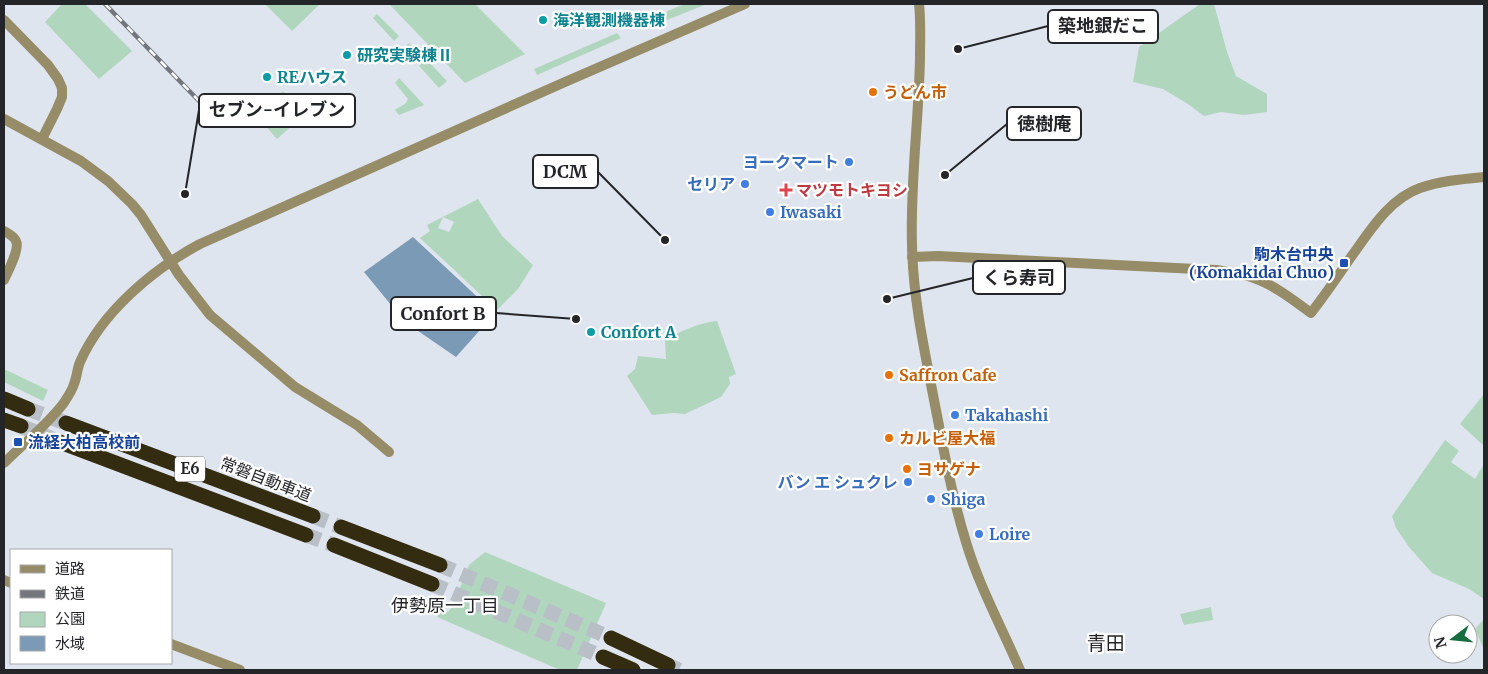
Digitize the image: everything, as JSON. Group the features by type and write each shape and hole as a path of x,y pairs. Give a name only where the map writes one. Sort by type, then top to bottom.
{"highway":[{"path":"4,399 28,409"},
{"path":"4,420 21,426"},
{"name":"常磐自動車道","path":"66,423 313,516"},
{"name":"E6","path":"60,442 306,535"},
{"path":"341,526 440,565"},
{"path":"334,545 432,584"},
{"path":"611,638 668,665"},
{"path":"603,657 633,670"}],"street":[{"path":"4,463 57,412 75,383 80,362 113,311 170,261 200,244 745,4"},
{"path":"919,4 921,21 919,89 912,190 912,257 922,337 952,488 966,542 1020,670"},
{"path":"4,20 48,65 58,78 62,88 62,98 42,139"},
{"path":"4,119 81,161 108,181 141,215 170,261 210,315 295,387 357,425 389,452"},
{"path":"912,257 970,258 1234,272 1251,277 1277,289 1311,313 1377,222 1394,203 1420,188 1484,176"},
{"path":"4,231 12,235 17,242 17,248 4,280"},
{"path":"172,644 240,670"}],"green space":[{"path":"62,4 85,4 132,51 99,79 45,22"},
{"path":"265,4 320,4 292,31"},
{"path":"389,4 475,4 525,54 465,83"},
{"path":"684,4 707,4 657,24 652,19 656,16"},
{"path":"1200,4 1214,4 1227,52 1236,76 1267,94 1267,112 1244,115 1221,112 1204,116 1163,89 1133,82 1139,47"},
{"path":"377,14 399,36 394,41 373,18"},
{"path":"617,33 621,38 537,75 534,69"},
{"path":"409,43 419,54 413,59 403,49"},
{"path":"426,59 447,81 439,88 419,66"},
{"path":"399,78 424,105 399,115 395,110 406,103 408,99 395,83"},
{"path":"283,91 305,114 277,139 256,115"},
{"path":"478,199 502,236 533,265 518,289 497,310 420,238 430,231 427,225","holes":["443,217 454,222 449,232 438,228"]},
{"path":"717,321 736,374 729,377 730,384 721,397 685,414 652,415 627,376 635,369 638,356 666,359 665,340 690,328"},
{"path":"4,369 48,390 43,401 4,382"},
{"path":"1484,394 1484,446 1460,424"},
{"path":"1445,440 1459,451 1451,462 1475,479 1484,464 1484,599 1469,589 1432,573 1409,547 1396,528 1392,516"},
{"path":"485,552 606,603 577,670 560,670 437,617 443,608 448,612 452,607 469,565"},
{"path":"1211,607 1213,620 1184,625 1180,614"},
{"path":"1484,619 1484,650 1478,636 1478,626"}],"water":[{"path":"413,237 486,305 484,307 487,311 484,315 489,320 456,357 405,322 364,272"}],"tunnel":[{"path":"28,409 66,423"},
{"path":"21,426 60,442"},
{"path":"313,516 341,527"},
{"path":"306,535 334,545"},
{"path":"440,565 611,638"},
{"path":"432,584 603,657"},
{"path":"668,665 679,670"}],"railway":[{"path":"105,4 200,102"}],"place":[{"name":"海洋観測機器棟","path":"543,20"},
{"name":"築地銀だこ","path":"958,49"},
{"name":"研究実験棟Ⅱ","path":"347,55"},
{"name":"REハウス","path":"267,77"},
{"name":"うどん市","path":"873,92"},
{"name":"ヨークマート","path":"849,162"},
{"name":"徳樹庵","path":"945,175"},
{"name":"セリア","path":"745,184"},
{"name":"マツモトキヨシ","path":"786,190"},
{"name":"セブン-イレブン","path":"185,194"},
{"name":"Iwasaki","path":"770,212"},
{"name":"DCM","path":"665,240"},
{"name":"駒木台中央 (Komakidai Chuo)","path":"1344,263"},
{"name":"くら寿司","path":"887,299"},
{"name":"Confort B","path":"576,319"},
{"name":"Confort A","path":"591,332"},
{"name":"Saffron Cafe","path":"889,375"},
{"name":"Takahashi","path":"955,415"},
{"name":"カルビ屋大福","path":"889,438"},
{"name":"流経大柏高校前","path":"18,442"},
{"name":"ヨサゲナ","path":"907,469"},
{"name":"バン エ シュクレ","path":"908,482"},
{"name":"Shiga","path":"931,499"},
{"name":"Loire","path":"979,534"}],"district":[{"name":"伊勢原一丁目","path":"445,606"},
{"name":"青田","path":"1106,643"}]}
